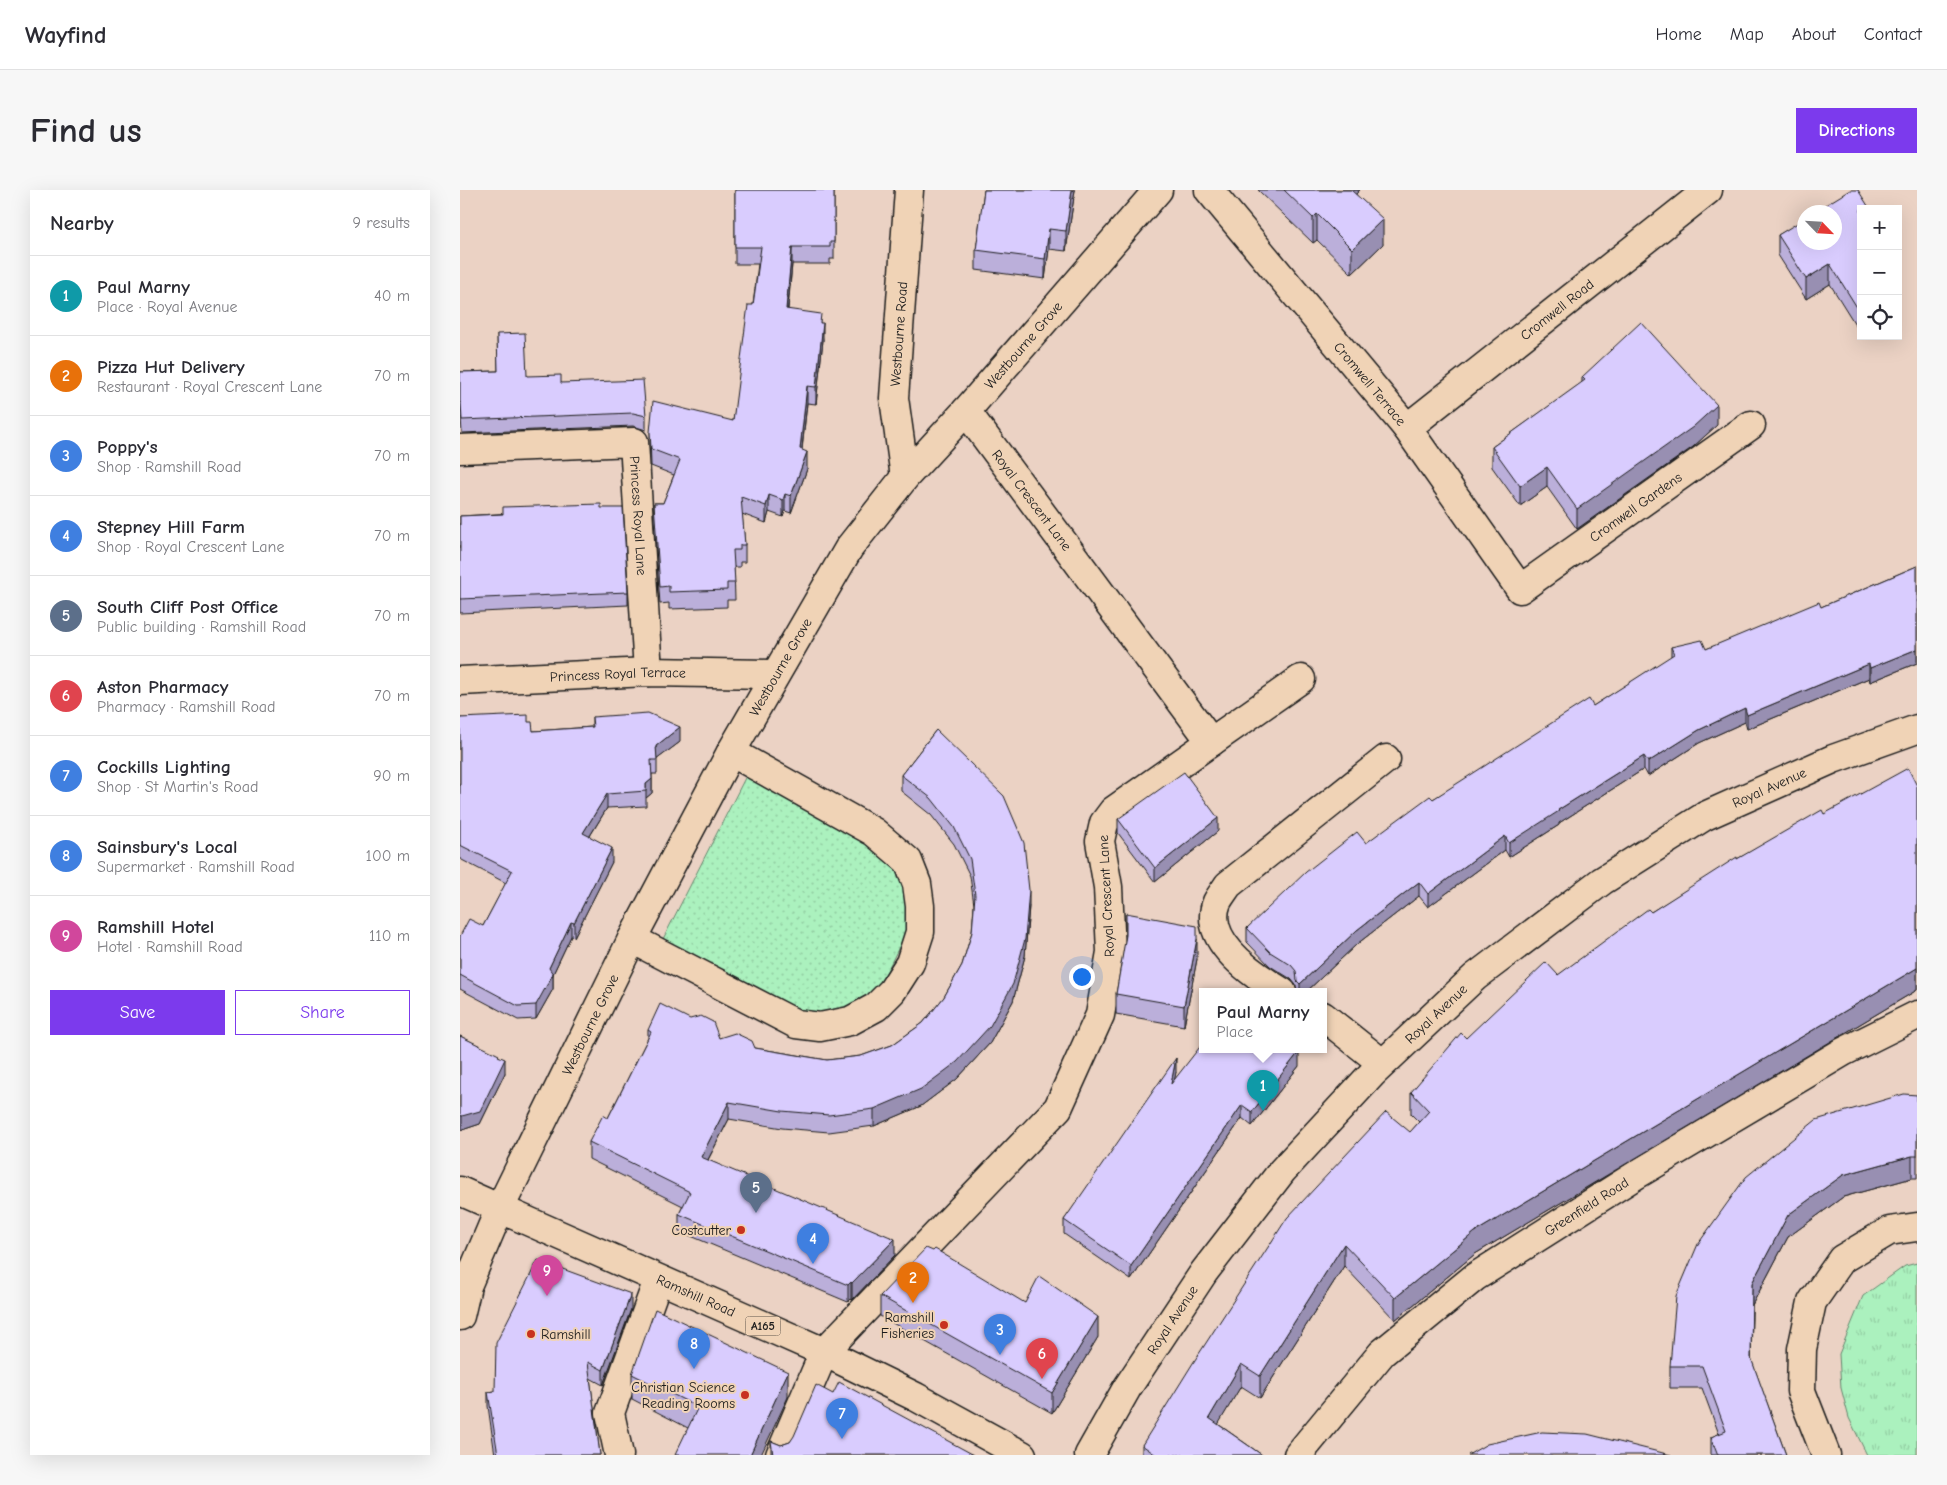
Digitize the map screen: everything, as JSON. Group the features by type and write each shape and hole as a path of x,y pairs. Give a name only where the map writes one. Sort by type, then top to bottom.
{"main road":[{"name":"Westbourne Road","path":"905,477 894,398 909,190"},
{"name":"Westbourne Grove","path":"460,1316 467,1286 500,1208 632,939 731,752 850,548 905,477 966,411 1158,190"},
{"name":"Cromwell Terrace","path":"1209,190 1407,428 1520,589"},
{"name":"Cromwell Road","path":"1407,428 1708,190"},
{"name":"Royal Crescent Lane","path":"824,1352 1058,1108 1100,1014 1111,952 1108,887 1100,841 1104,823 1113,811 1211,742 966,411"},
{"name":"Cromwell Gardens","path":"1520,589 1751,424"},
{"name":"Princess Royal Lane","path":"460,449 634,442 648,672"},
{"name":"Princess Royal Terrace","path":"460,681 648,672 775,674"},
{"path":"1211,742 1301,678"},
{"name":"Royal Avenue","path":"1089,1455 1126,1388 1204,1272 1282,1171 1382,1064 1475,977 1602,881 1705,816 1834,759 1917,729"},
{"path":"632,939 796,1024 820,1028 850,1021 876,1008 892,991 910,964 920,932 920,906 917,884 908,861 874,832 731,752"},
{"path":"1275,988 1229,952 1220,936 1215,920 1217,902 1228,885 1386,758"},
{"name":"Greenfield Road","path":"1298,1455 1382,1353 1475,1277 1653,1165 1843,1052 1917,1015"},
{"path":"1327,1019 1382,1064"},
{"name":"A165","path":"460,1191 500,1208"},
{"name":"Ramshill Road","path":"500,1208 658,1280 824,1352 916,1397 1022,1455"},
{"path":"1826,1455 1801,1391 1802,1349 1812,1302 1842,1259 1889,1231 1917,1227"},
{"path":"619,1455 610,1413 658,1280"},
{"path":"780,1455 824,1352"}],"green space":[{"path":"746,776 869,845 897,869 908,896 908,924 903,939 881,983 859,1004 827,1015 802,1012 662,941"},
{"path":"1917,1263 1917,1455 1867,1455 1849,1418 1841,1388 1839,1354 1863,1296 1905,1266"}],"building":[{"path":"735,190 834,190 834,242 830,242 830,247 792,247 786,309 821,314 820,323 823,323 816,387 807,386 800,449 807,452 791,496 785,494 783,500 769,495 766,506 741,497 745,545 740,545 740,550 733,550 735,583 727,583 727,590 669,592 669,586 660,587 654,503 663,503 680,460 651,449 650,432 653,401 733,421 748,305 753,305 761,247 735,247"},
{"path":"984,190 1072,190 1066,231 1049,229 1045,259 976,250"},
{"path":"1284,190 1351,190 1383,219 1352,249 1317,214 1313,218"},
{"path":"1850,190 1858,190 1867,205 1857,205 1857,307 1830,264 1806,279 1778,235 1797,223 1797,250 1842,250 1842,205 1825,205"},
{"path":"1641,322 1717,405 1693,427 1577,509 1547,467 1520,486 1492,447 1585,380 1582,377"},
{"path":"525,333 527,376 561,375 561,383 643,380 646,416 633,413 462,420 460,372 498,371 497,334"},
{"path":"601,504 601,508 623,508 628,592 460,599 460,516 503,514 503,507"},
{"path":"1917,566 1917,649 1870,668 1869,664 1747,715 1745,708 1699,730 1648,762 1644,756 1509,843 1505,836 1428,894 1419,882 1357,930 1300,984 1297,981 1296,971 1291,965 1270,952 1247,928 1306,872 1357,832 1366,843 1430,796 1433,799 1589,699 1593,706 1674,654 1671,647 1702,640 1706,649 1819,602 1821,607"},
{"path":"648,713 680,727 656,746 657,760 651,760 652,779 646,784 646,791 607,794 583,833 612,848 574,923 571,922 549,968 553,974 536,1005 518,1006 460,975 460,936 469,919 483,926 512,871 460,845 460,718 528,715 528,722 532,722 533,731 593,727 592,717"},
{"path":"936,730 1004,796 1024,843 1029,890 1025,939 1013,984 990,1026 957,1062 921,1089 874,1109 829,1115 782,1111 729,1102 701,1157 895,1239 848,1285 679,1214 690,1192 589,1142 603,1115 608,1118 651,1032 648,1030 660,1004 690,1019 701,1016 713,1022 719,1038 735,1033 752,1041 755,1048 827,1060 861,1056 892,1045 923,1023 944,997 962,965 972,932 975,895 970,859 954,827 931,798 901,775"},
{"path":"1908,768 1917,786 1917,968 1475,1232 1395,1298 1344,1244 1260,1376 1241,1364 1209,1418 1262,1455 1156,1455 1142,1445 1287,1218 1386,1112 1410,1132 1429,1111 1411,1092 1461,1033 1466,1038 1546,962 1558,975 1648,909 1651,912 1737,857 1737,859 1822,810 1824,814"},
{"path":"1184,772 1218,818 1155,868 1118,819"},
{"path":"1126,913 1197,926 1197,939 1184,1006 1116,994 1126,935"},
{"path":"460,1036 505,1059 480,1111 462,1116 460,1115"},
{"path":"1199,1048 1199,1053 1298,1053 1252,1112 1242,1105 1131,1266 1064,1220 1176,1058 1171,1084"},
{"path":"1904,1094 1917,1095 1917,1156 1843,1175 1788,1215 1752,1283 1751,1358 1786,1455 1718,1455 1711,1437 1726,1431 1702,1366 1670,1366 1676,1296 1698,1244 1746,1177 1816,1120"},
{"path":"926,1248 933,1251 935,1249 1025,1303 1039,1276 1098,1317 1052,1393 880,1296"},
{"path":"538,1260 631,1294 603,1370 588,1362 600,1455 498,1455 488,1392 495,1391 496,1343"},
{"path":"655,1309 788,1372 750,1455 675,1455 698,1407 632,1374"},
{"path":"839,1382 974,1455 773,1455 771,1441 781,1445 790,1442 816,1385 833,1394"},
{"path":"1542,1432 1587,1434 1671,1455 1468,1455 1487,1444"}],"place":[{"name":"Paul Marny","path":"1263,1111"},
{"name":"South Cliff Post Office","path":"756,1213"},
{"name":"Costcutter","path":"741,1230"},
{"name":"Stepney Hill Farm","path":"813,1264"},
{"name":"Ramshill Hotel","path":"547,1296"},
{"name":"Pizza Hut Delivery","path":"913,1303"},
{"name":"Ramshill Fisheries","path":"944,1325"},
{"name":"Ramshill","path":"531,1334"},
{"name":"Poppy's","path":"1000,1355"},
{"name":"Sainsbury's Local","path":"694,1369"},
{"name":"Aston Pharmacy","path":"1042,1379"},
{"name":"Christian Science Reading Rooms","path":"745,1395"},
{"name":"Cockills Lighting","path":"842,1439"}]}
